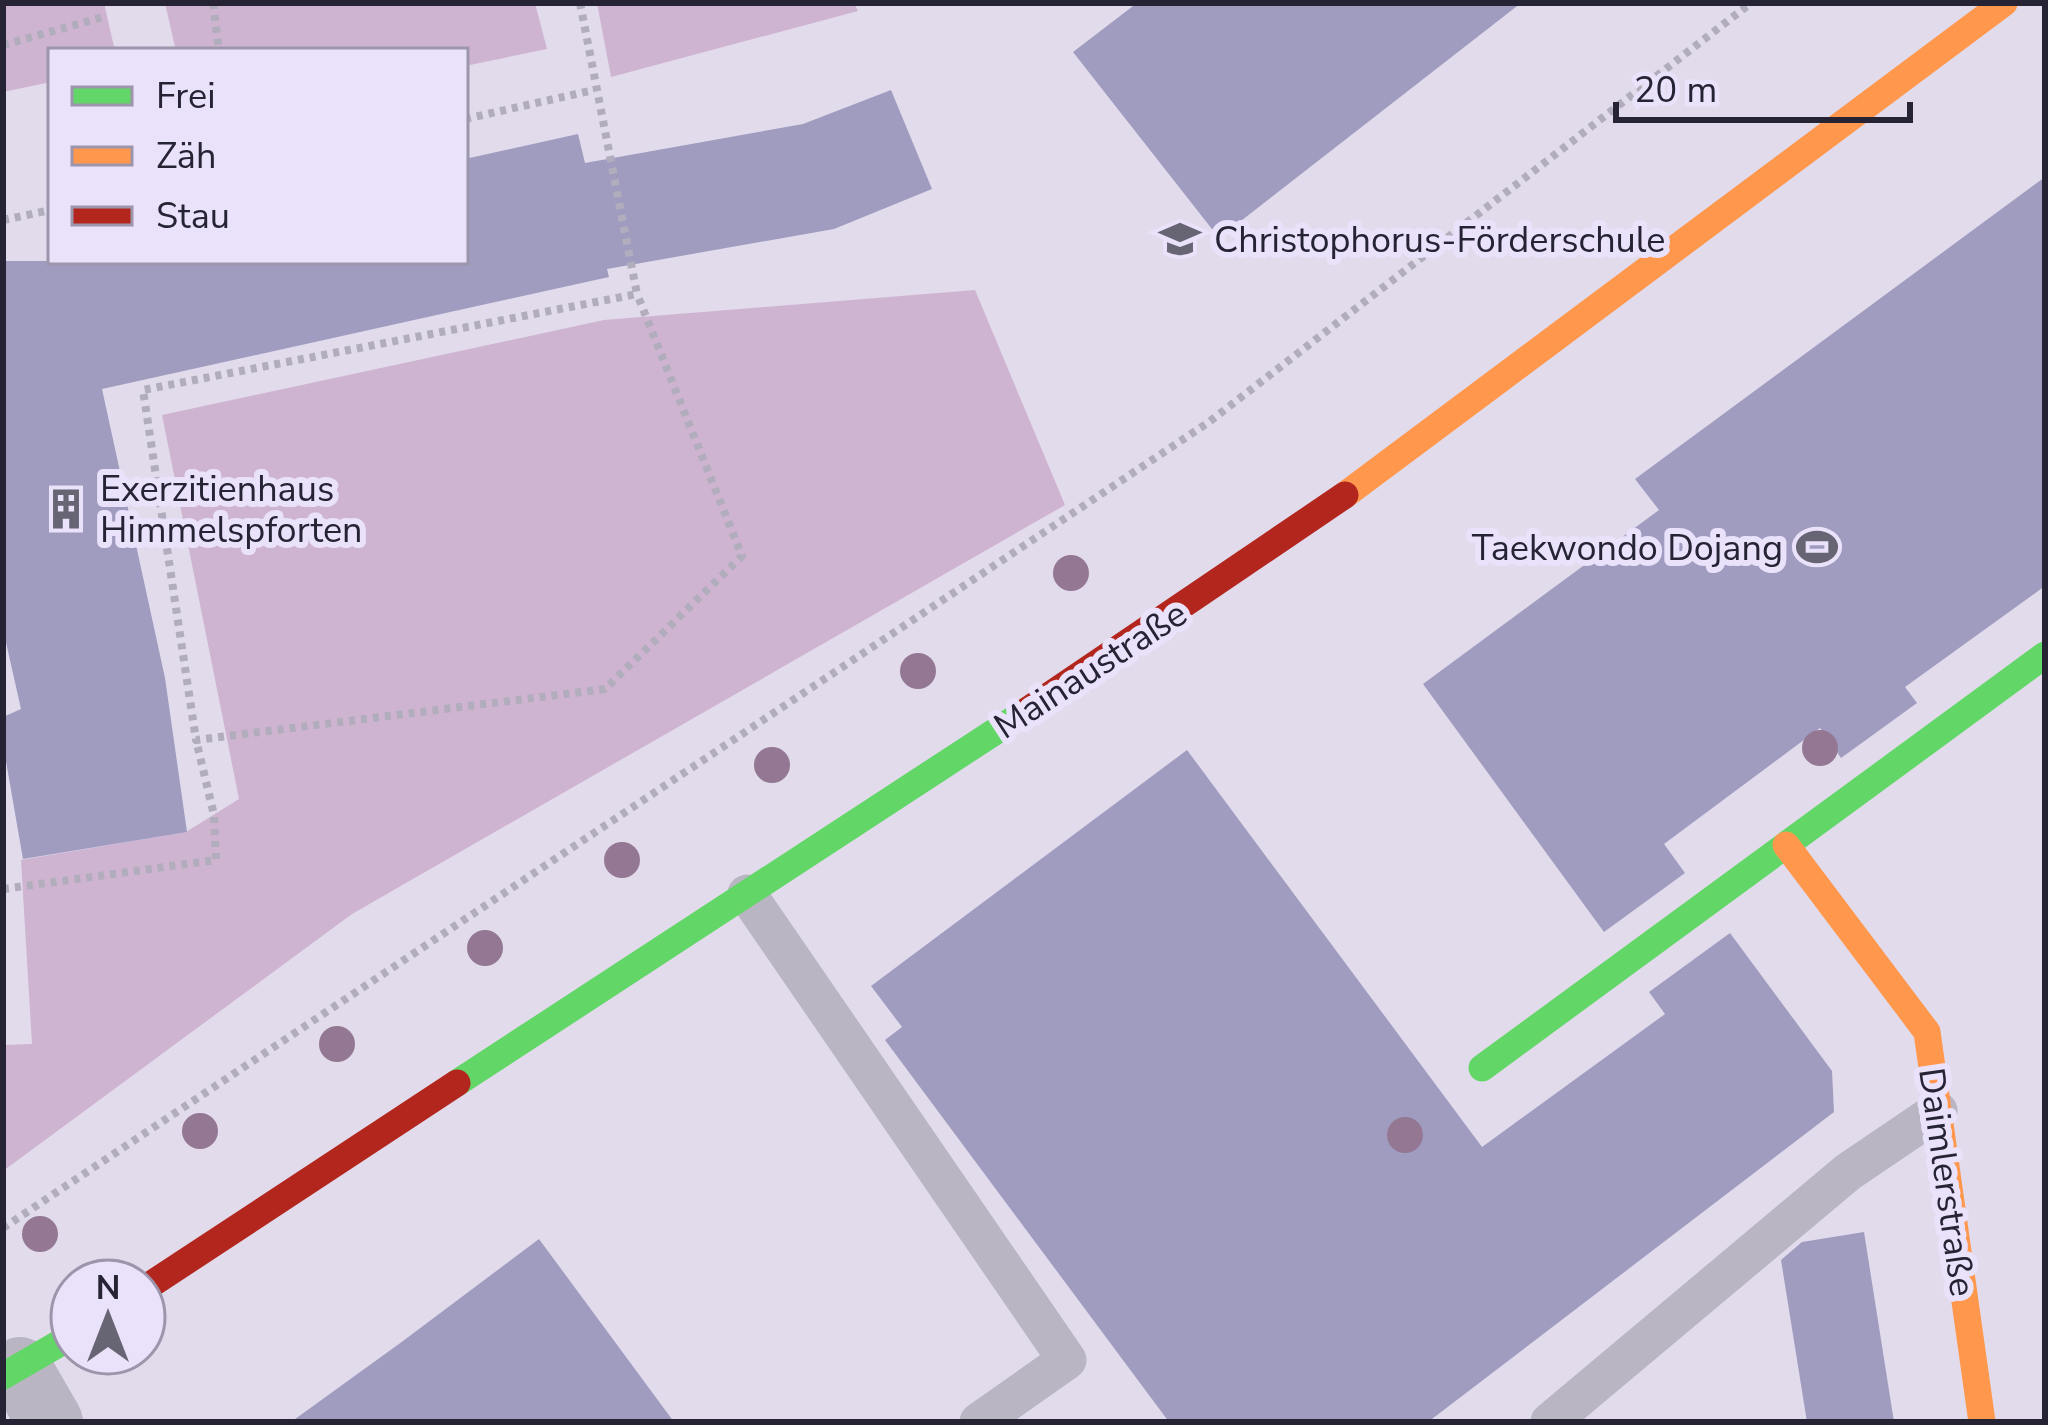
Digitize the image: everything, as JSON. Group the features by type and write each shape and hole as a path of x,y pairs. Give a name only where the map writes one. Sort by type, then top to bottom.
{"main road":[{"name":"Mainaustraße","path":"168,1273 1277,546 2004,3"},
{"path":"1482,1068 2045,655"},
{"name":"Daimlerstraße","path":"1786,845 1928,1032 1982,1422"}],"lane":[{"path":"747,894 1067,1360 979,1422"},
{"path":"1550,1422 1848,1172 1938,1111"}],"path":[{"path":"213,3 218,48"},
{"path":"196,740 605,689 742,556 637,294 580,3"},
{"path":"3,1228 1209,422 1751,3"},
{"path":"3,46 107,16"},
{"path":"468,117 594,90"},
{"path":"3,220 48,210"},
{"path":"3,889 216,860 214,815 196,740 143,390 637,294"}],"shaded area":[{"path":"3,3 104,3 114,48 48,48 48,83 3,92"},
{"path":"165,3 535,3 547,49 468,65 468,48 175,48"},
{"path":"597,3 854,3 858,11 611,77"},
{"path":"975,290 1065,505 352,914 3,1171 3,1045 32,1044 21,860 186,832 239,799 162,415 604,320"}],"building":[{"path":"1137,3 1521,3 1219,238 1073,52"},
{"name":"Exerzitienhaus Himmelspforten","path":"891,90 932,189 834,229 607,269 609,277 102,389 165,678 187,832 23,859 3,744 3,717 21,709 3,629 3,261 468,264 468,158 578,134 585,163 803,124"},
{"path":"2045,177 2045,586 1905,687 1917,703 1841,758 1820,728 1664,844 1685,873 1604,932 1423,684 1659,510 1635,479"},
{"path":"1187,750 1482,1147 1665,1014 1649,992 1730,933 1832,1071 1834,1112 1428,1422 1169,1422 885,1040 902,1027 871,986"},
{"path":"1864,1232 1894,1422 1807,1422 1781,1260 1802,1242"},
{"path":"539,1239 674,1422 291,1422 403,1341"}],"traffic: fast":[{"path":"1482,1068 2045,655"},
{"path":"457,1083 1028,710"},
{"path":"3,1376 48,1350"}],"traffic: slow":[{"path":"1345,495 2004,3"},
{"path":"1786,845 1927,1032 1982,1422"}],"traffic: jam":[{"path":"1028,710 1345,495"},
{"path":"168,1273 457,1083"}],"place":[{"name":"Christophorus-Förderschule","path":"1180,239"},
{"name":"Exerzitienhaus Himmelspforten","path":"66,509"},
{"name":"Taekwondo Dojang","path":"1817,547"}]}
